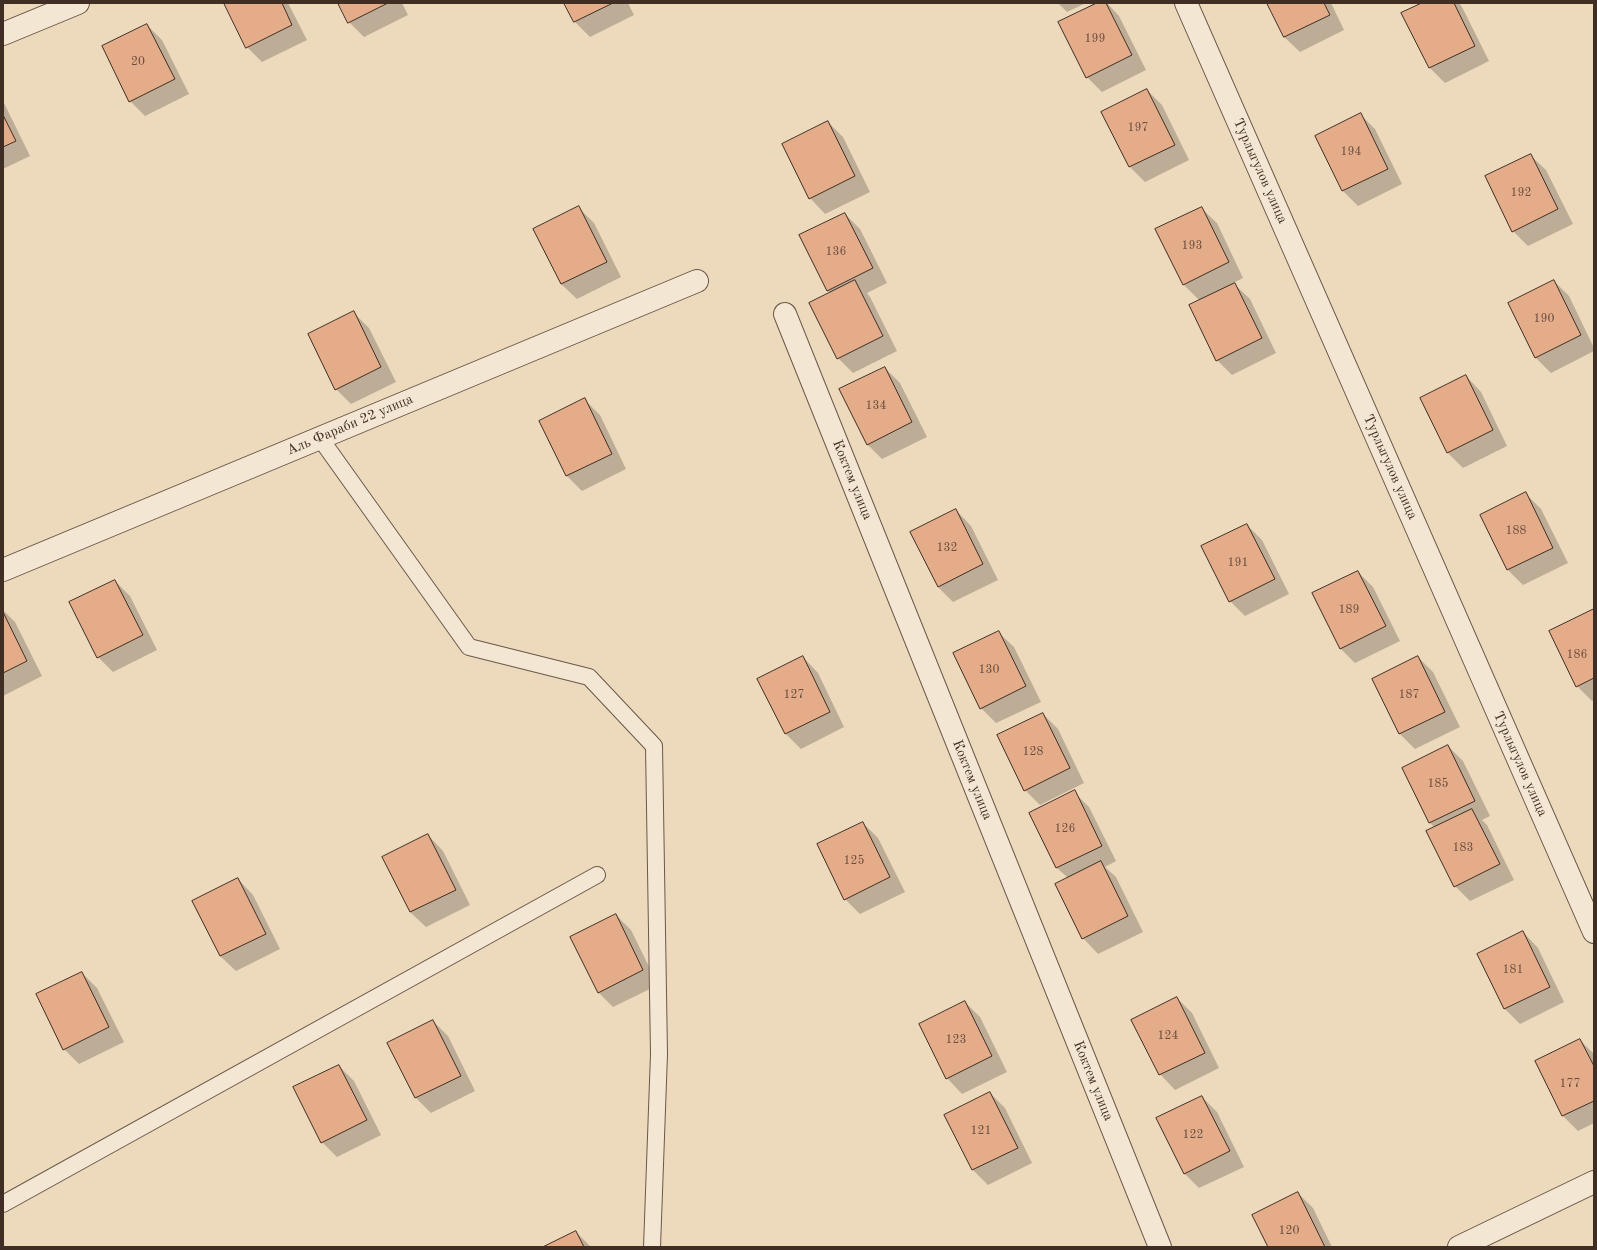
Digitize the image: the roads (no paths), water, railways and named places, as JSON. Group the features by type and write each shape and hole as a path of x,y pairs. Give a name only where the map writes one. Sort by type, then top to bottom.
{"street":[{"path":"3,34 78,3"},
{"name":"Турлыгулов улица","path":"1186,3 1594,932"},
{"name":"Аль Фараби 22 улица","path":"3,570 697,281"},
{"name":"Коктем улица","path":"785,314 1160,1247"},
{"path":"1459,1247 1594,1182"}],"lane":[{"path":"320,438 469,647 589,677 654,746 659,1054 652,1247"},
{"path":"3,1204 597,875"}]}
